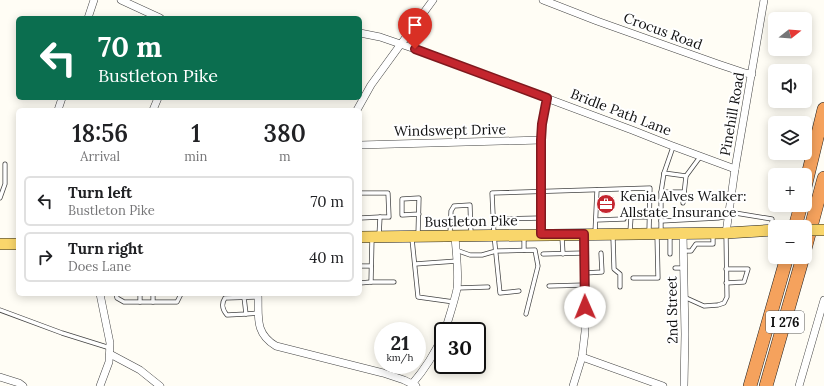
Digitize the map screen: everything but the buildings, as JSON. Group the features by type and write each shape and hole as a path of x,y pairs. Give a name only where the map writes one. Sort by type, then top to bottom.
{"highway":[{"path":"810,168 824,109"},
{"path":"812,223 824,178"},
{"name":"I 276","path":"750,386 785,264"},
{"name":"I 276","path":"766,386 801,264"}],"main road":[{"name":"Bustleton Pike","path":"362,237 726,233 768,230"},
{"path":"812,230 824,230"},
{"path":"0,244 16,244"}],"street":[{"path":"89,16 94,0"},
{"path":"121,0 156,16"},
{"path":"358,108 371,85 432,0"},
{"name":"Crocus Road","path":"543,0 745,74 752,74"},
{"name":"Pinehill Road","path":"726,233 764,0"},
{"name":"Bridle Path Lane","path":"362,34 401,44 736,170"},
{"path":"541,234 541,140 542,124 547,98"},
{"name":"Windswept Drive","path":"362,145 541,140"},
{"name":"2nd Street","path":"684,233 684,386"},
{"path":"573,386 582,357 585,332 584,253 590,234"},
{"path":"448,322 457,288 458,273 453,236"},
{"path":"100,296 110,351 106,370 100,386"},
{"path":"258,296 259,324 261,330 264,336 276,346 383,373 414,385 434,354"},
{"path":"799,386 824,300"},
{"path":"110,351 140,370 160,386"},
{"path":"582,357 663,386"},
{"path":"0,377 19,383 23,386"}],"lane":[{"path":"633,278 658,278 659,233 664,173 673,147"},
{"path":"683,203 686,176 700,156"},
{"path":"0,198 5,184 5,164"},
{"path":"664,173 686,176"},
{"path":"519,291 500,293 494,235 492,193 650,188 649,217 670,254"},
{"path":"590,234 596,220 597,190"},
{"path":"662,192 684,192"},
{"path":"362,193 388,193 389,217 362,218"},
{"path":"419,214 402,215 402,198 419,198 419,214 415,236 415,264 418,297 454,302"},
{"path":"453,236 451,211 454,206 470,205 471,236"},
{"path":"661,221 718,218 729,214 772,220"},
{"path":"371,282 371,266 380,217"},
{"path":"630,234 631,217 649,217"},
{"path":"493,219 541,218"},
{"path":"596,220 624,219"},
{"path":"700,233 700,244"},
{"path":"684,251 690,251 696,244 712,244 714,233"},
{"path":"684,297 704,306 724,303 727,297 726,233"},
{"path":"562,234 562,254"},
{"path":"612,234 614,269 620,274 620,287"},
{"path":"524,235 524,250"},
{"path":"456,250 470,255 482,255 496,251 535,250 538,266 526,314"},
{"path":"585,273 602,272 601,252"},
{"path":"543,254 584,253"},
{"path":"415,264 457,261"},
{"path":"362,266 371,266"},
{"path":"676,268 684,268"},
{"path":"726,269 748,269 744,282 726,283"},
{"path":"362,283 394,282"},
{"path":"549,286 584,285"},
{"path":"457,288 488,287"},
{"path":"116,296 117,298 124,302 177,302 180,296"},
{"path":"140,296 140,302"},
{"path":"153,296 153,302"},
{"path":"251,296 225,298 222,302 223,310 227,315 259,313"},
{"path":"244,297 246,314"},
{"path":"0,310 110,351"}],"place":[{"name":"Kenia Alves Walker: Allstate Insurance","path":"606,204"}],"route":[{"path":"415,49 547,98 543,116 541,140 541,234 584,234 585,307"}]}
